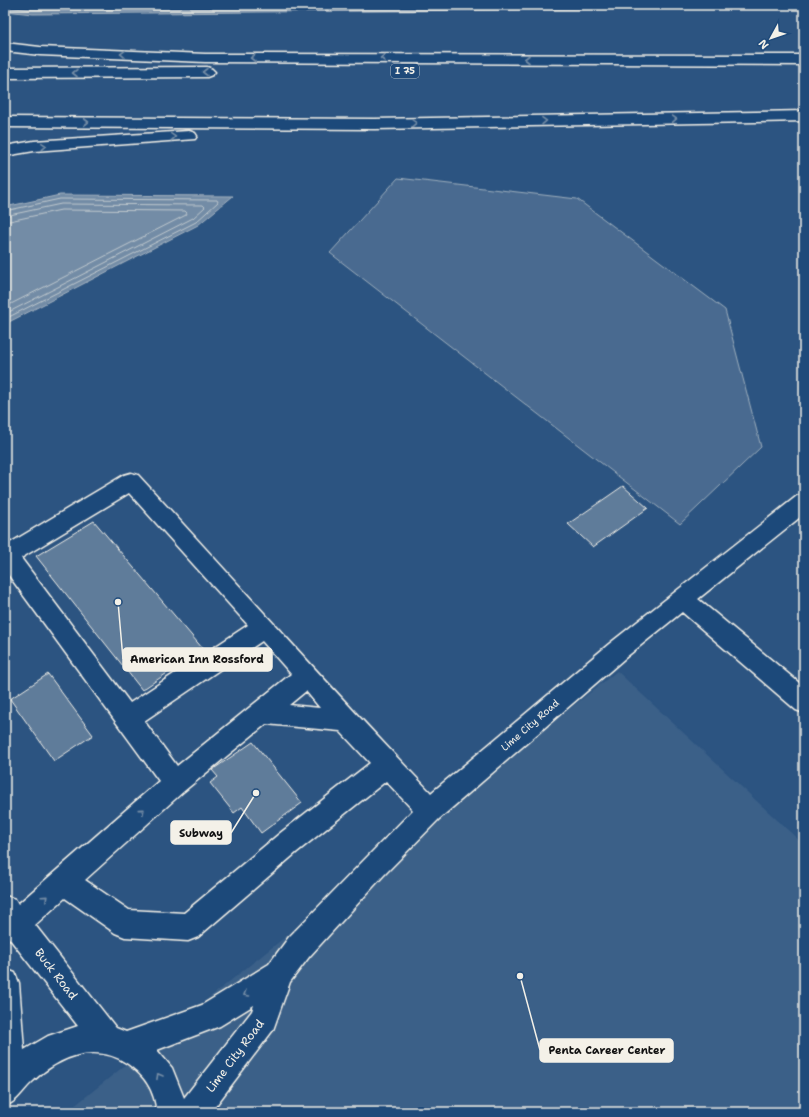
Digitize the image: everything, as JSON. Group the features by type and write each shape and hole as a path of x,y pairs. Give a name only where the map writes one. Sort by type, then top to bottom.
{"main road":[{"path":"5,47 40,51 205,58 804,60"},
{"name":"I 75","path":"5,73 804,67"},
{"path":"5,122 375,124 804,116"},
{"path":"5,151 34,146 375,124"},
{"path":"175,783 7,556 131,481 307,675 346,721 430,810"},
{"name":"Lime City Road","path":"192,1112 263,1020 279,974 299,947 430,810 617,651 804,502"},
{"path":"682,599 804,702"},
{"path":"127,719 264,627"},
{"path":"10,917 63,881 175,783 307,675"},
{"path":"262,713 346,721"},
{"path":"63,881 125,923 188,927 288,843 387,765"},
{"name":"Buck Road","path":"10,917 116,1043 132,1048 154,1066 168,1091 172,1112"},
{"name":"Lime City Road","path":"8,1087 27,1065 52,1049 78,1040 116,1043 210,1016 279,974"},
{"path":"5,983 8,1087"}],"shaded area":[{"path":"398,178 577,199 725,310 761,447 680,524 330,253"},
{"path":"617,671 804,845 804,1112 76,1112 73,1107"}],"water":[{"path":"5,5 607,5 606,9 33,14 5,11"},
{"path":"60,195 233,196 198,225 5,324 5,207"}],"building":[{"path":"623,486 648,508 593,547 568,524"},
{"path":"94,521 203,649 142,690 36,556"},
{"path":"48,674 93,735 54,761 10,699"},
{"path":"253,742 302,803 261,833 242,807 234,813 210,783 218,777 212,770"}],"place":[{"name":"American Inn Rossford","path":"118,602"},
{"name":"Subway","path":"256,793"},
{"name":"Penta Career Center","path":"520,976"}]}
